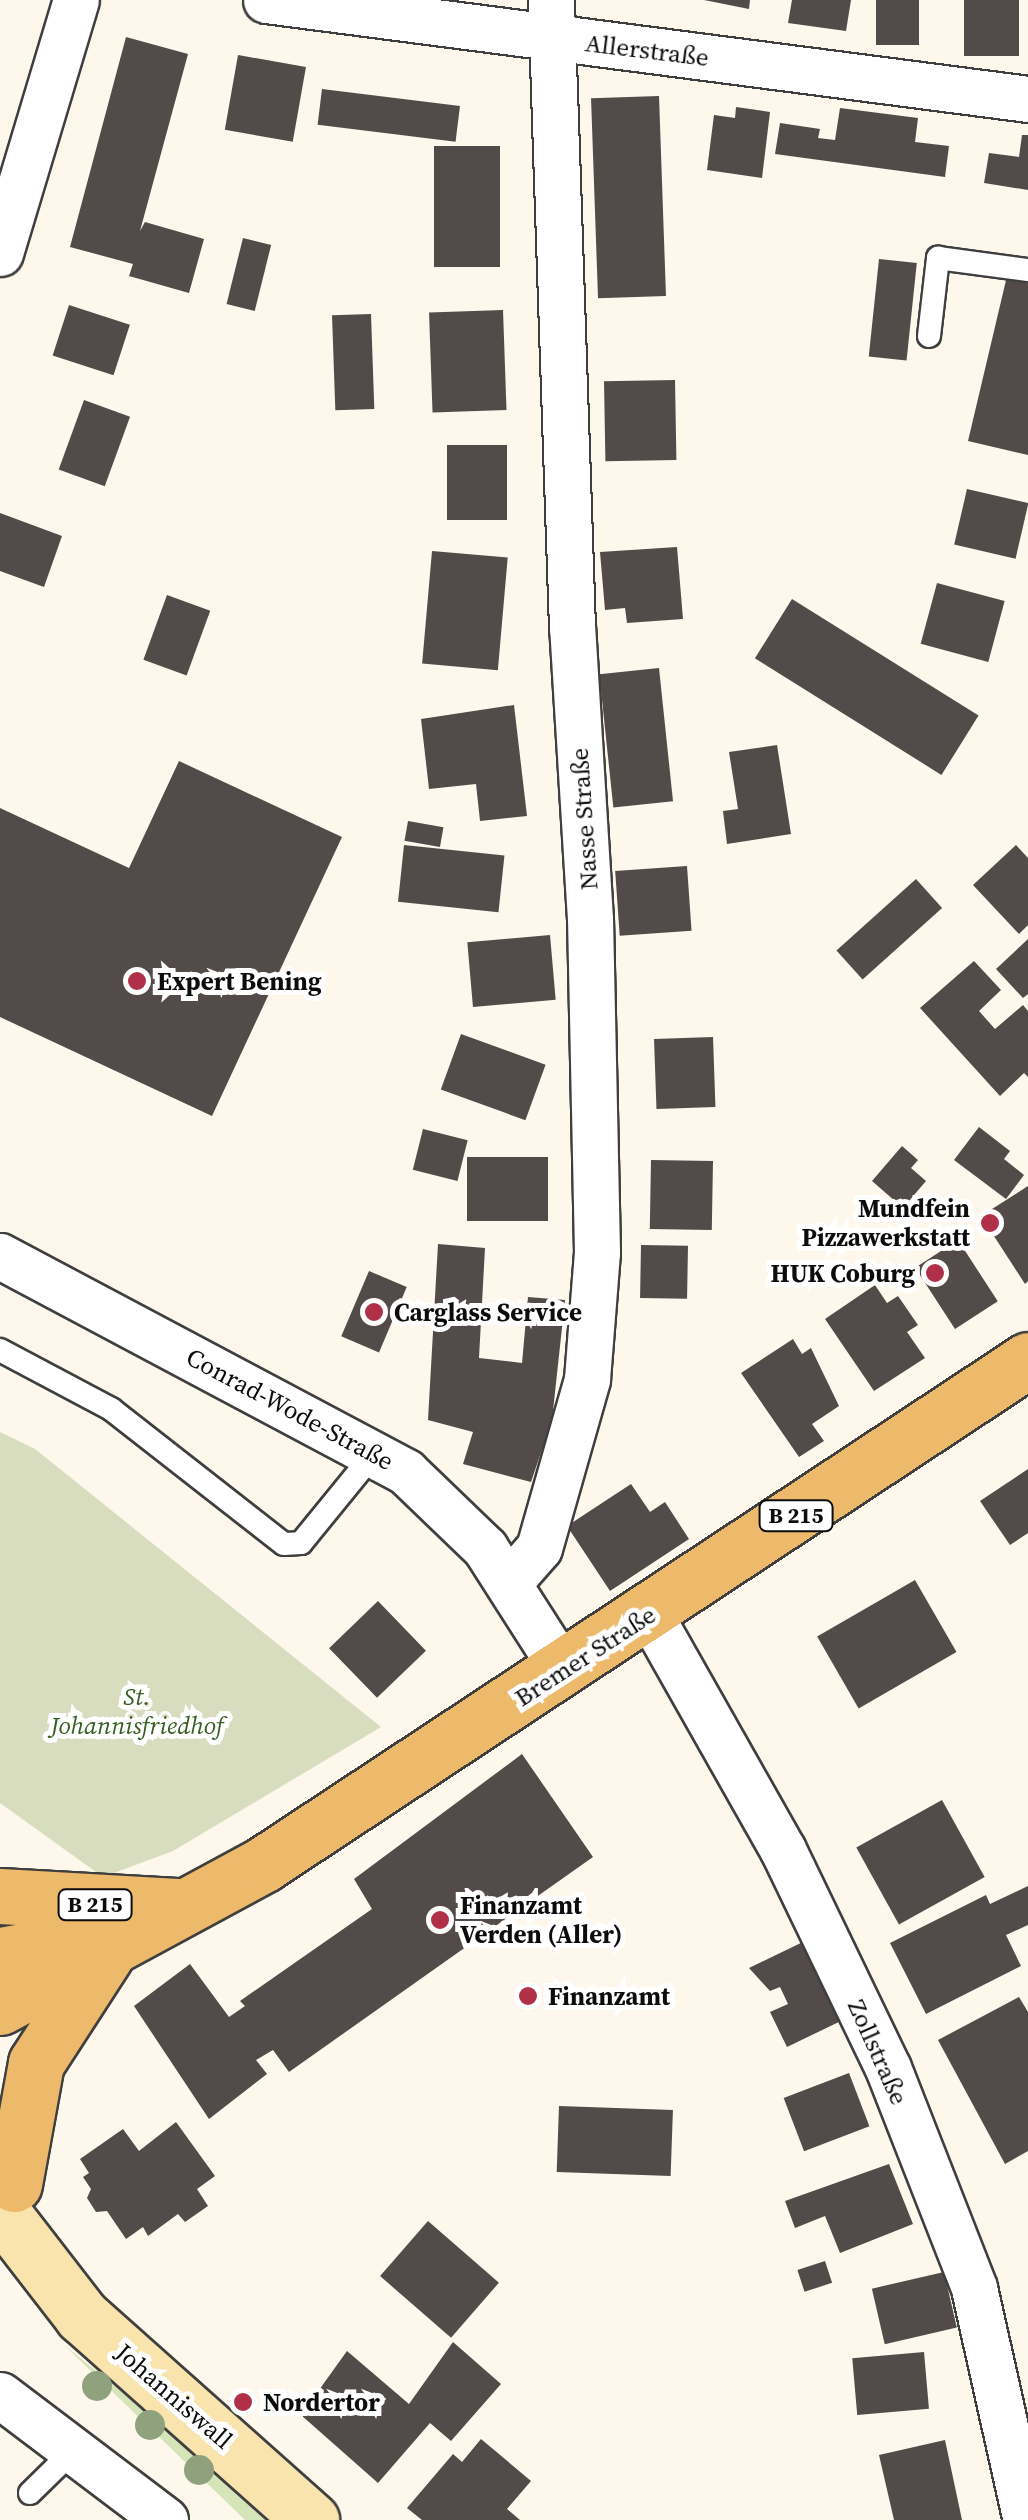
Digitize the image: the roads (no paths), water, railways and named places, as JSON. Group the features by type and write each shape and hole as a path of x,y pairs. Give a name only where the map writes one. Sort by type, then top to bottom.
{"main road":[{"name":"Bremer Straße","path":"0,2007 264,1864 650,1615 1028,1360"},
{"name":"B 215","path":"0,1896 140,1908 190,1904"},
{"name":"Bremer Straße","path":"0,1955 118,1944"},
{"path":"5,2181 36,2063 118,1944"},
{"name":"Johanniswall","path":"5,2181 42,2268 82,2316 311,2520"}],"street":[{"path":"0,252 76,0"},
{"name":"Allerstraße","path":"266,0 550,19 1028,99"},
{"name":"Nasse Straße","path":"508,1582 539,1548 587,1380 597,1252 591,938 550,19"},
{"name":"Conrad-Wode-Straße","path":"0,1256 376,1451 451,1509 508,1582 563,1670"},
{"name":"Zollstraße","path":"650,1615 783,1850 888,2068 974,2288 1026,2520"},
{"path":"0,2395 165,2520"}],"lane":[{"path":"929,336 938,258 1028,270"},
{"path":"0,1350 111,1409 284,1544 300,1543 376,1451"},
{"path":"30,2493 75,2449"}],"place":[{"name":"Expert Bening","path":"137,981"},
{"name":"Mundfein Pizzawerkstatt","path":"990,1223"},
{"name":"HUK Coburg","path":"935,1273"},
{"name":"Carglass Service","path":"374,1312"},
{"name":"Finanzamt Verden (Aller)","path":"440,1920"},
{"name":"Finanzamt","path":"528,1996"},
{"name":"Nordertor","path":"243,2402"}],"park label":[{"name":"St. Johannisfriedhof","path":"137,1712"}]}
